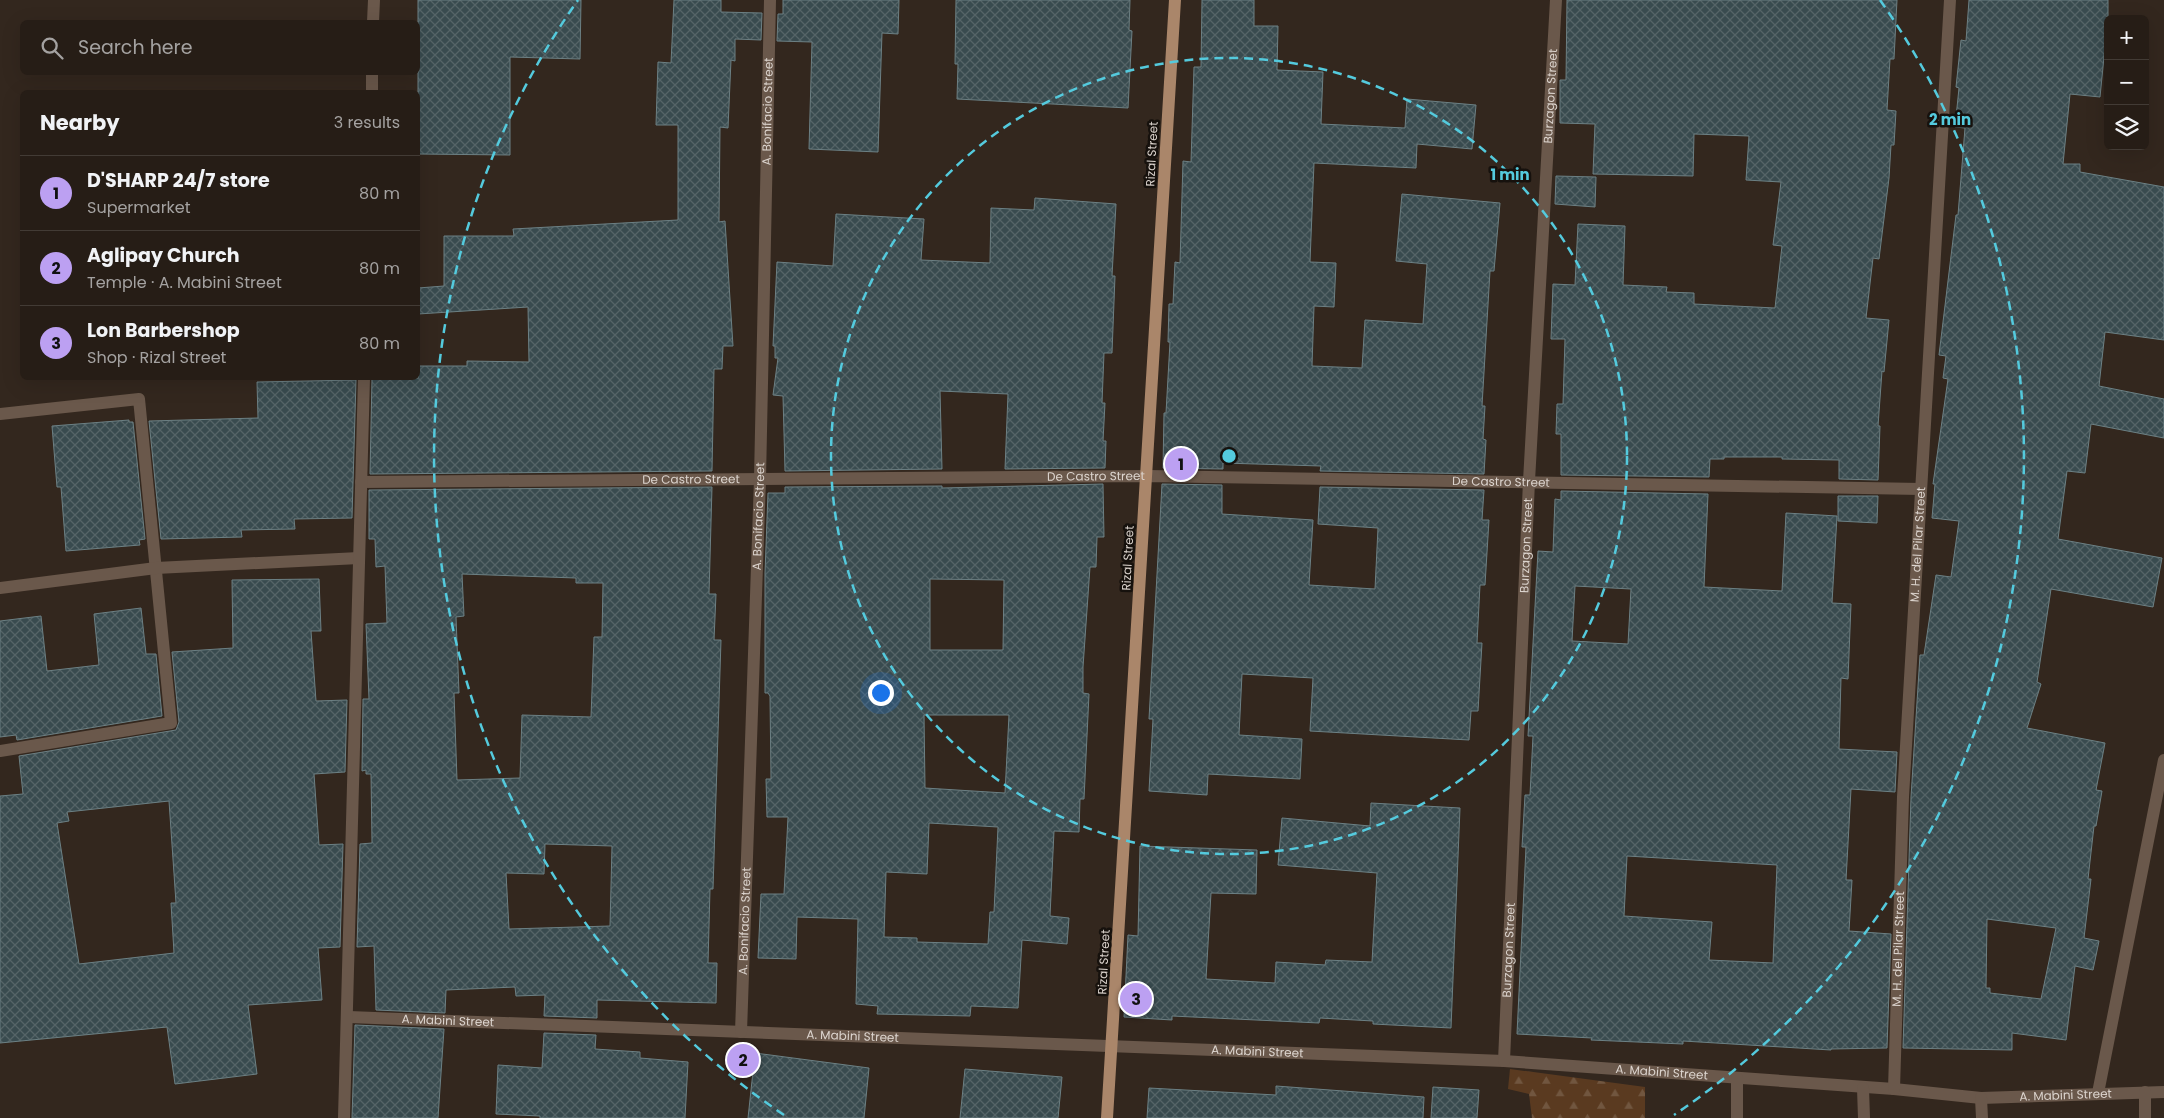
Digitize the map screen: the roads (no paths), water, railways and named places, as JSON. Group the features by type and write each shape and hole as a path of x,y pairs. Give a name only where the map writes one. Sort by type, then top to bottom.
{"main road":[{"name":"Rizal Street","path":"1107,1118 1175,0"}],"street":[{"path":"373,20 374,0"},
{"name":"A. Bonifacio Street","path":"741,1032 760,479 770,0"},
{"name":"Burzagon Street","path":"1504,1061 1529,481 1556,0"},
{"name":"M. H. del Pilar Street","path":"1894,1089 1903,797 1950,0"},
{"path":"372,75 372,90"},
{"path":"344,1118 364,380"},
{"path":"0,414 139,399 171,723 0,751"},
{"name":"De Castro Street","path":"361,482 1147,476 1921,489"},
{"path":"0,588 156,568 359,558"},
{"path":"2098,1093 2164,760"},
{"name":"A. Mabini Street","path":"348,1017 1504,1061 1894,1089 1981,1098 2164,1092"},
{"path":"1737,1078 1737,1118"},
{"path":"1863,1088 1864,1118"},
{"path":"2145,1092 2145,1118"},
{"path":"1981,1098 1982,1118"}],"place":[{"name":"D'SHARP 24/7 store","path":"1181,464"},
{"name":"Lon Barbershop","path":"1136,999"},
{"name":"Aglipay Church","path":"743,1060"}]}
